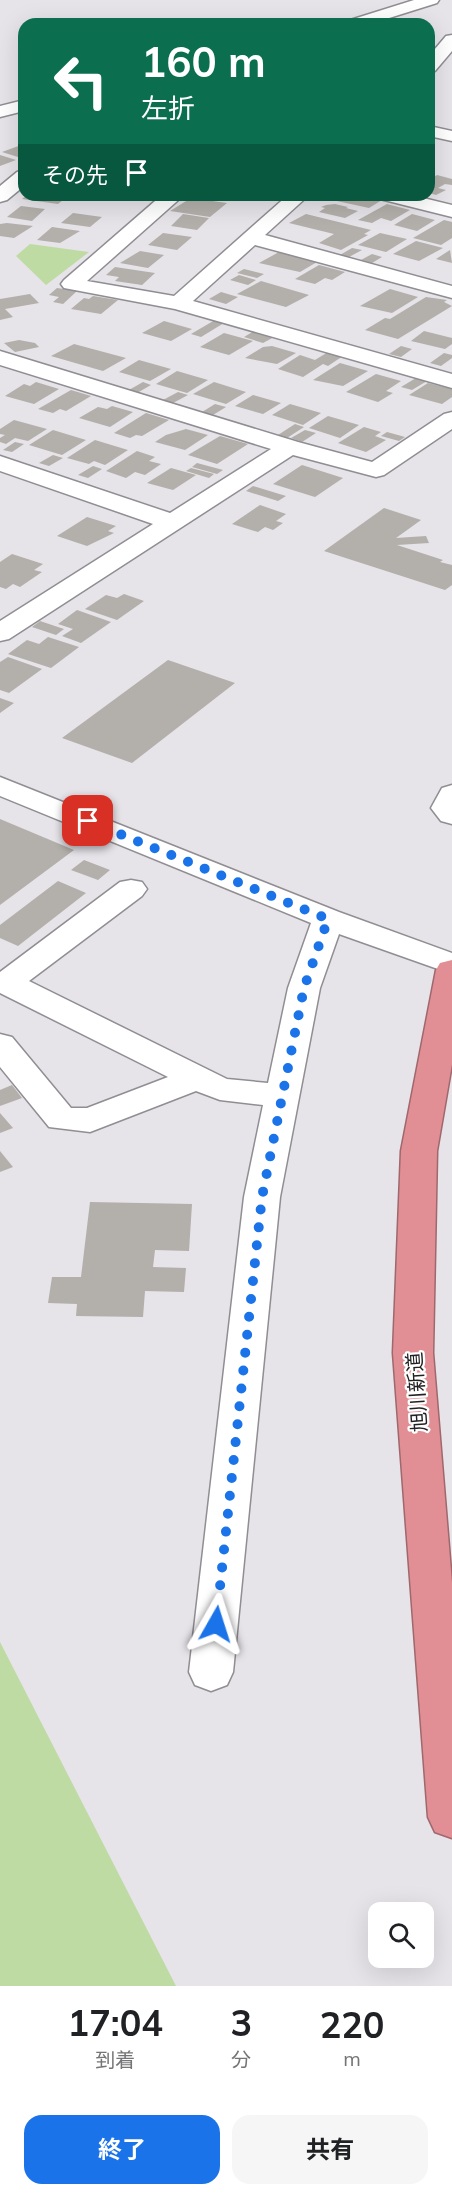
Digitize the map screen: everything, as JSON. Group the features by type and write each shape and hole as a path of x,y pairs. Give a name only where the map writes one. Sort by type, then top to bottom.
{"highway":[{"name":"旭川新道","path":"452,970 419,1151 413,1353 432,1604 452,1817"}],"street":[{"path":"372,18 431,0"},
{"path":"439,63 452,39"},
{"path":"0,112 18,107"},
{"path":"435,132 452,136"},
{"path":"0,196 18,181"},
{"path":"167,201 71,284 178,303 452,381"},
{"path":"178,303 292,201"},
{"path":"411,201 452,211"},
{"path":"252,238 452,292"},
{"path":"0,358 290,447 376,470 452,419"},
{"path":"0,633 290,447"},
{"path":"0,463 172,522"},
{"path":"0,786 328,919 452,964"},
{"path":"452,794 446,808 452,815"},
{"path":"131,889 3,986 220,1089 283,1096"},
{"path":"211,1672 262,1197 304,988 328,919"},
{"path":"0,1045 62,1119 90,1120 198,1078"}],"green space":[{"path":"30,244 89,252 46,285 16,256"},
{"path":"0,1642 176,1986 0,1986"}],"building":[{"path":"18,146 18,157 2,152"},
{"path":"0,155 16,160 0,166"},
{"path":"435,176 452,179 452,185 445,184 438,188 446,190 435,195"},
{"path":"36,201 62,201 58,204"},
{"path":"186,201 227,203 210,217 170,211"},
{"path":"337,201 380,201 369,208"},
{"path":"335,204 358,211 345,218 319,212 325,208 321,207"},
{"path":"387,204 410,210 391,221 381,218 372,223 358,220"},
{"path":"21,206 45,209 32,221 7,217"},
{"path":"73,213 102,217 90,227 61,223"},
{"path":"183,214 209,218 197,230 171,226"},
{"path":"306,214 371,230 364,234 368,235 341,250 319,243 334,234 289,223"},
{"path":"412,214 435,220 417,231 394,225"},
{"path":"444,220 452,222 452,238 441,245 413,238"},
{"path":"0,224 33,226 14,238 0,236"},
{"path":"52,227 80,231 60,243 37,240"},
{"path":"163,233 192,237 177,250 148,245"},
{"path":"380,233 407,239 386,252 358,245"},
{"path":"416,241 443,248 419,261 393,254"},
{"path":"352,248 362,250 349,257 340,255"},
{"path":"450,250 452,263 436,259"},
{"path":"140,251 164,255 148,268 120,263"},
{"path":"279,252 317,262 300,272 259,263"},
{"path":"372,254 382,257 372,263 361,260"},
{"path":"319,265 345,272 332,280 325,278 315,284 295,279"},
{"path":"115,267 155,273 142,285 115,281 119,277 106,275"},
{"path":"244,269 264,274 257,278 237,273"},
{"path":"239,275 256,280 248,285 230,280"},
{"path":"261,281 309,295 286,307 237,294"},
{"path":"57,288 77,291 63,304 53,302 59,297 49,295"},
{"path":"390,289 418,297 392,313 360,306"},
{"path":"221,292 238,297 226,304 209,299"},
{"path":"30,294 39,303 5,309 13,317 0,320 0,299"},
{"path":"93,296 118,300 101,314 71,309 84,298 89,299"},
{"path":"426,297 447,300 444,302 452,306 398,339 365,330 385,318 390,319"},
{"path":"215,320 224,323 201,337 191,334"},
{"path":"164,321 192,329 171,341 142,333"},
{"path":"254,331 274,337 263,343 244,337"},
{"path":"424,331 452,338 452,344 445,349 411,341"},
{"path":"224,333 253,341 229,355 200,347"},
{"path":"19,340 35,343 39,347 15,352 4,343"},
{"path":"74,344 126,358 103,371 51,356"},
{"path":"272,346 296,353 277,364 245,358 263,347"},
{"path":"401,346 412,349 401,357 389,354"},
{"path":"328,352 343,356 328,366 323,364 303,377 278,369 300,355 315,360"},
{"path":"444,353 452,355 452,358 441,366 430,363"},
{"path":"139,360 171,369 150,381 119,372"},
{"path":"340,363 368,371 343,386 313,380"},
{"path":"177,371 208,380 187,393 156,384"},
{"path":"376,374 401,381 386,391 393,393 378,402 346,392"},
{"path":"416,378 427,381 412,390 401,387"},
{"path":"36,382 59,389 34,404 5,396 24,384 30,386"},
{"path":"143,382 151,385 137,393 129,390"},
{"path":"214,382 246,392 226,404 193,394"},
{"path":"428,383 452,389 452,397 442,404 409,395"},
{"path":"71,390 91,396 66,411 60,409 53,413 38,409"},
{"path":"178,392 188,395 173,403 163,400"},
{"path":"253,395 281,403 263,414 235,406"},
{"path":"215,404 226,407 213,415 202,412"},
{"path":"290,404 321,413 303,425 272,415"},
{"path":"112,406 133,412 110,427 79,418 98,407 107,409"},
{"path":"146,413 169,420 142,436 136,435 130,438 114,433"},
{"path":"328,416 359,425 340,438 309,428"},
{"path":"14,420 47,429 28,441 15,438 6,444 0,442 0,438 5,435 0,434 0,429"},
{"path":"295,424 304,427 287,438 278,435"},
{"path":"364,427 381,432 375,436 386,440 366,452 338,443"},
{"path":"186,429 208,435 185,450 155,442 166,435"},
{"path":"53,430 86,440 62,455 29,445"},
{"path":"305,430 316,433 302,442 291,438"},
{"path":"387,432 405,437 399,441 381,436"},
{"path":"220,436 248,444 217,464 188,455"},
{"path":"95,440 128,450 105,465 94,461 89,464 67,458"},
{"path":"15,442 24,444 12,452 3,450"},
{"path":"137,451 155,457 149,461 161,464 145,475 135,472 126,478 106,471"},
{"path":"53,455 63,458 49,466 39,463"},
{"path":"197,463 223,470 217,474 192,467"},
{"path":"302,465 343,478 315,497 273,484"},
{"path":"93,466 102,469 88,478 78,475"},
{"path":"171,468 196,475 173,490 147,483"},
{"path":"191,468 214,474 209,478 186,471"},
{"path":"253,486 286,496 278,501 246,491"},
{"path":"260,505 286,514 276,521 283,523 273,530 265,527 258,532 232,524"},
{"path":"384,508 421,520 396,538 426,536 429,543 397,545 452,565 452,585 445,590 324,551"},
{"path":"87,517 116,526 108,531 114,533 87,546 57,536"},
{"path":"12,554 43,564 34,570 42,572 20,587 13,584 6,589 0,587 0,562"},
{"path":"124,594 144,601 117,620 85,609 106,595 117,598"},
{"path":"77,610 111,622 81,643 62,636 73,629 58,624"},
{"path":"40,621 64,629 56,635 32,627"},
{"path":"48,637 79,647 51,668 8,654 27,640 39,644"},
{"path":"8,657 42,669 9,693 0,690 0,662"},
{"path":"168,660 235,683 132,763 62,738"},
{"path":"0,698 14,703 0,713"},
{"path":"0,819 74,850 0,905"},
{"path":"84,860 110,870 98,880 71,870"},
{"path":"58,881 86,893 18,946 0,938 0,925"},
{"path":"12,1085 22,1098 0,1106 0,1090"},
{"path":"0,1113 13,1128 0,1133"},
{"path":"0,1151 13,1167 0,1172"},
{"path":"90,1202 192,1204 189,1251 155,1250 153,1267 186,1268 184,1292 145,1291 143,1317 76,1316 77,1304 48,1303 52,1277 81,1277"}],"route":[{"path":"88,821 328,919 304,988 262,1197 216,1624"}]}
